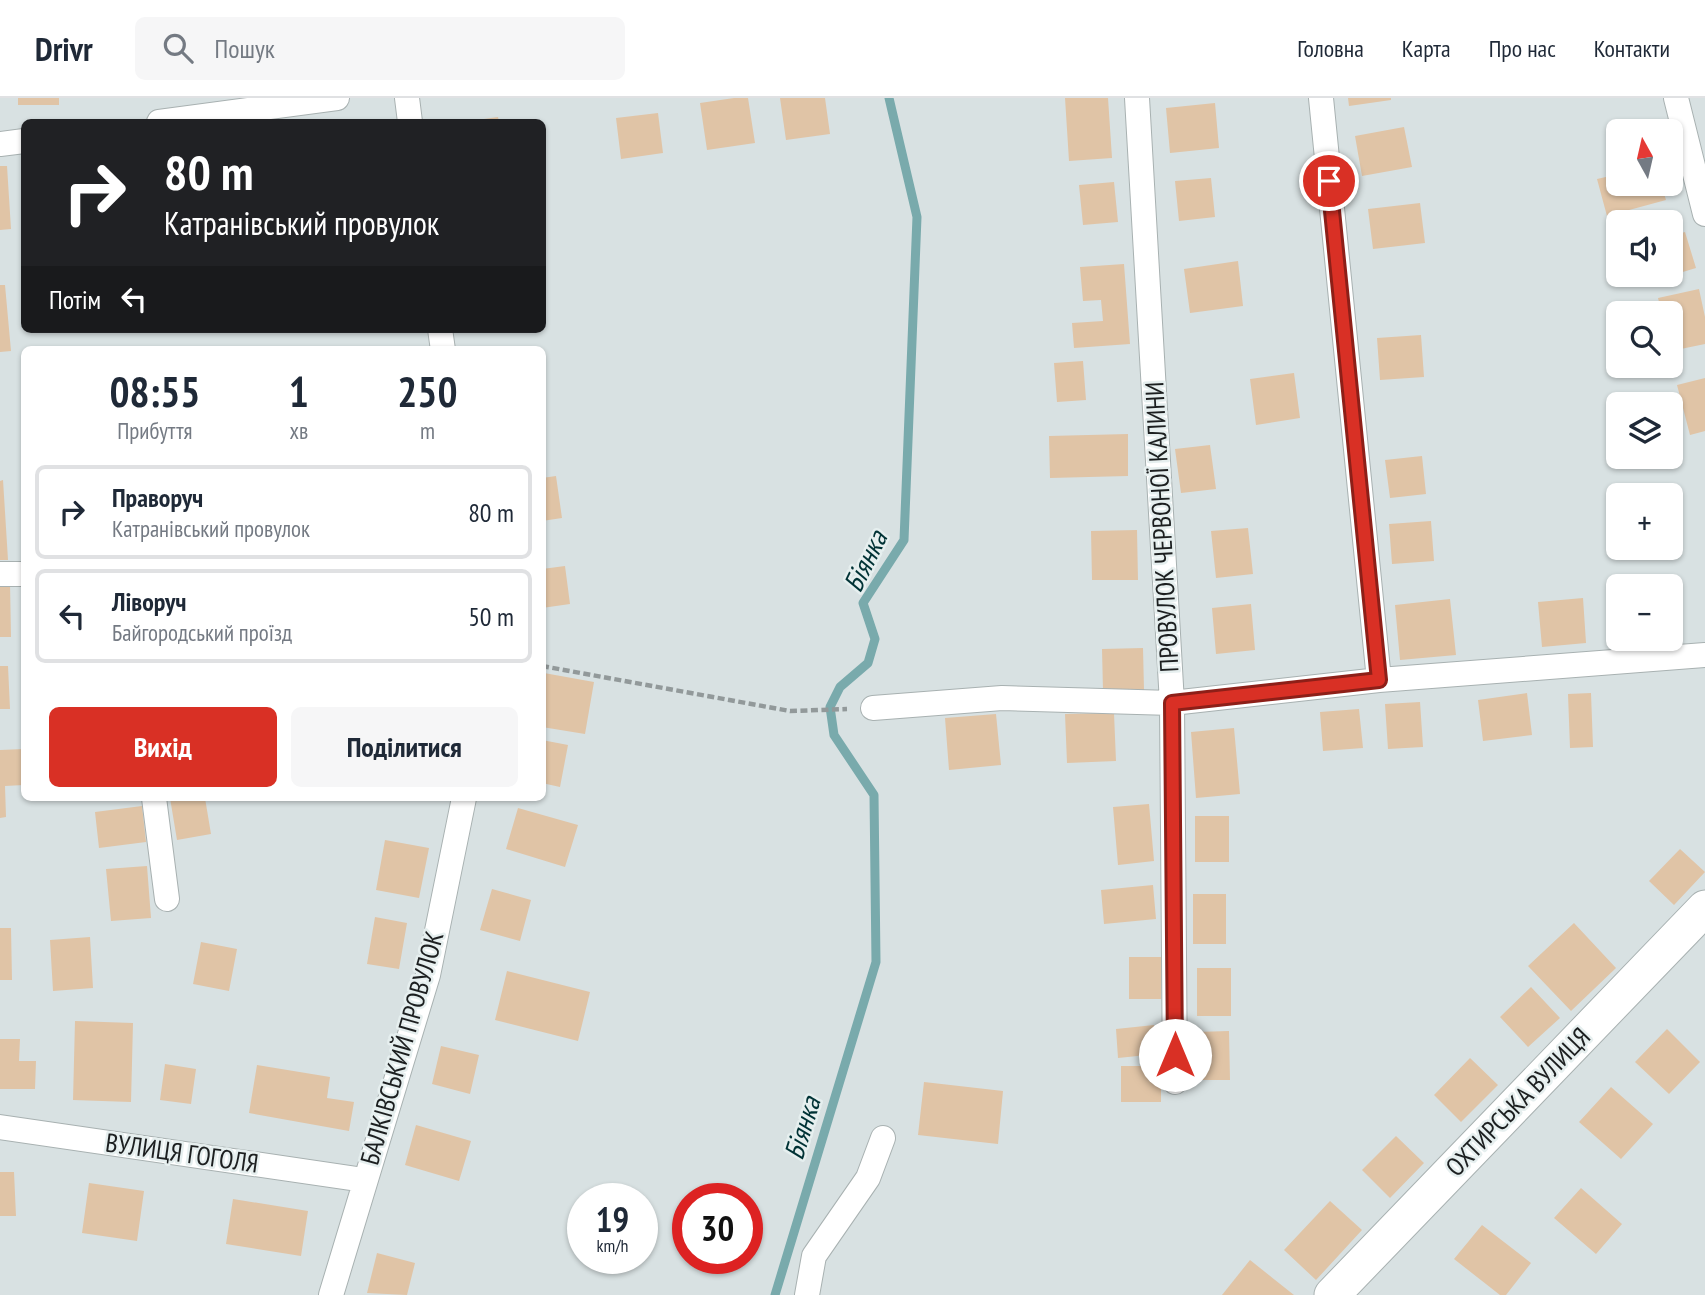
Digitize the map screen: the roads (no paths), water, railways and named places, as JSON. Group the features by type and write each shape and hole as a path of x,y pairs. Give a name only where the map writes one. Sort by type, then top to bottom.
{"street":[{"path":"181,119 337,98"},
{"path":"407,98 410,119"},
{"name":"ПРОВУЛОК ЧЕРВОНОЇ КАЛИНИ","path":"1137,98 1172,703 1175,1082"},
{"path":"1321,98 1379,680"},
{"path":"1676,98 1705,214"},
{"path":"0,144 21,141"},
{"path":"0,574 21,574"},
{"path":"873,708 1002,698 1172,703 1379,680 1705,655"},
{"path":"154,801 167,899"},
{"name":"БАЛКІВСЬКИЙ ПРОВУЛОК","path":"331,1295 428,975 463,801"},
{"name":"ОХТИРСЬКА ВУЛИЦЯ","path":"1332,1295 1705,908"},
{"name":"ВУЛИЦЯ ГОГОЛЯ","path":"0,1127 364,1180"},
{"path":"807,1295 814,1256 868,1178 883,1138"}],"waterway":[{"name":"Біянка","path":"775,1295 876,962 874,795 834,735 830,707 840,687 868,663 875,639 863,603 904,540 917,217 889,98"}]}
